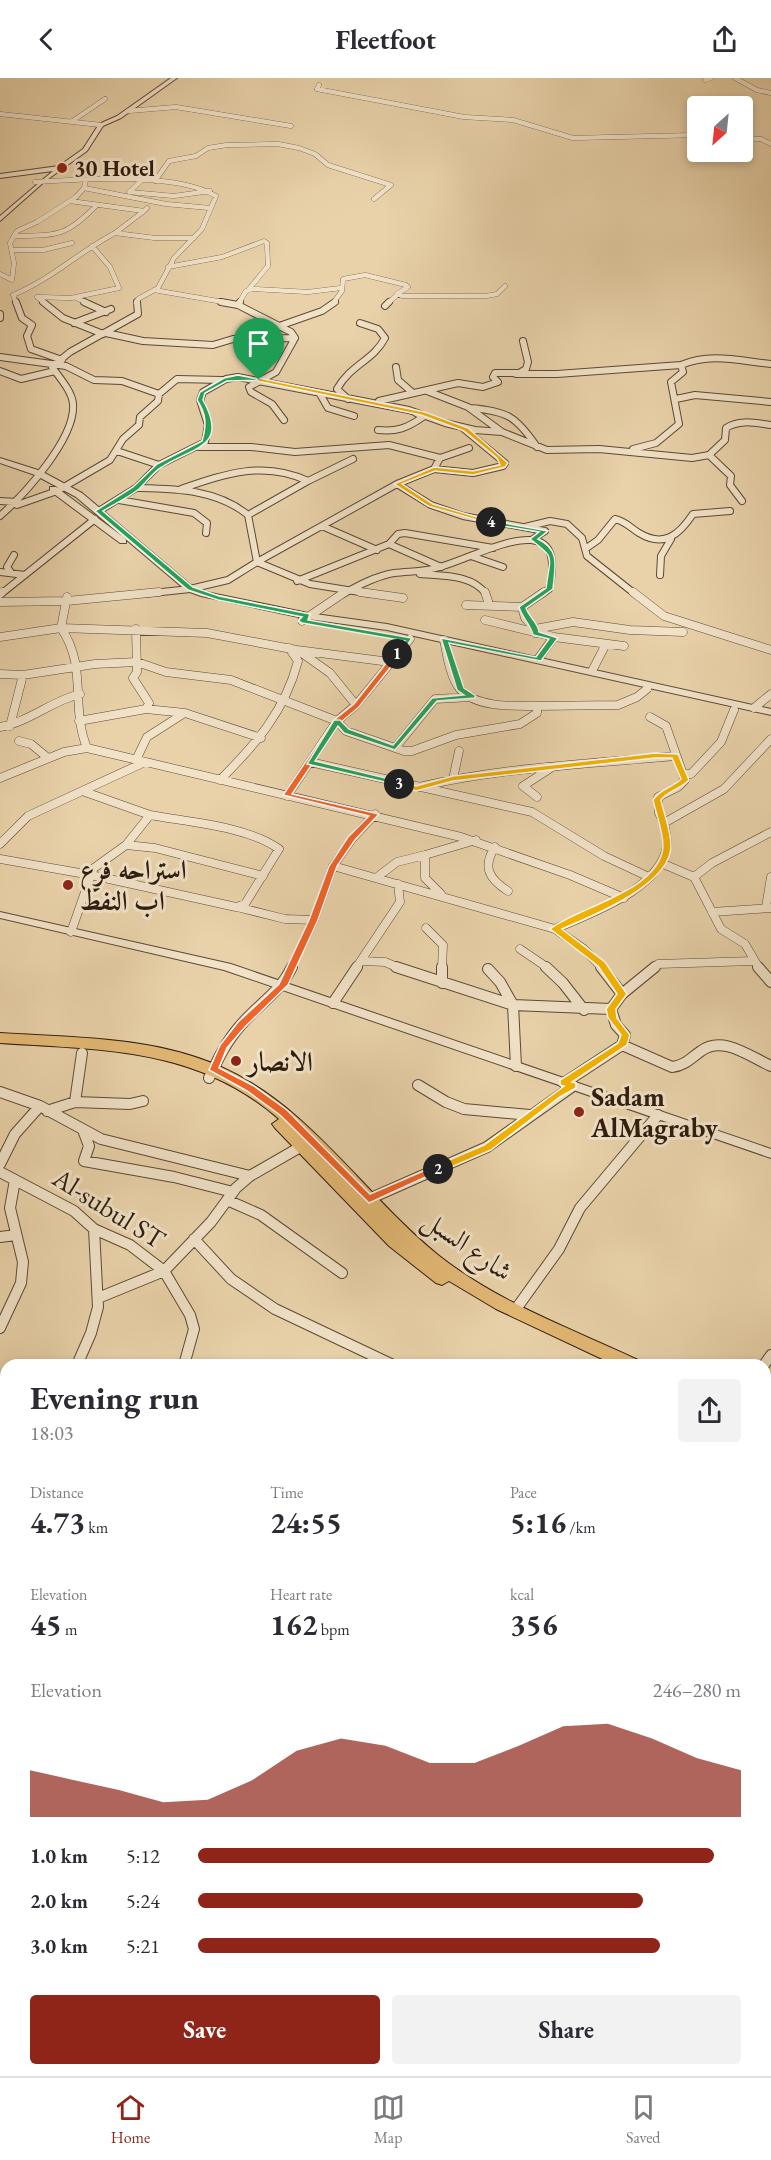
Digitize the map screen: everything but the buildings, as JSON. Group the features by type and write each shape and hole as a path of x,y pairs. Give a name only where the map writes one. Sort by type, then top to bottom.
{"main road":[{"name":"شارع السبل","path":"0,1038 150,1051 250,1088 283,1113 432,1260 465,1282 516,1309 620,1359"},
{"name":"شارع السبل","path":"0,1047 147,1060 211,1074 258,1106 302,1146 395,1242 425,1268 491,1308 599,1359"}],"street":[{"path":"112,119 167,78"},
{"path":"0,213 45,176 85,150 101,125 128,111 174,78"},
{"path":"735,78 756,90 771,93"},
{"path":"320,85 317,88 464,117 513,120 573,138 687,135"},
{"path":"71,122 105,99"},
{"path":"128,111 176,107 291,126"},
{"path":"0,114 101,125"},
{"path":"753,139 762,139 771,144"},
{"path":"155,181 169,160 196,156 208,148 227,145 278,144 299,147 315,154 328,165 391,185 374,199"},
{"path":"8,177 28,180 45,176"},
{"path":"0,177 45,176"},
{"path":"0,219 45,176"},
{"path":"0,177 45,176 86,180 155,181 189,184 210,191 216,196 201,229 168,267 158,288 138,299 135,305 138,314 62,360 55,368 22,380 14,379 0,371"},
{"path":"12,280 14,263 10,243 21,229 37,222 70,201 84,188 86,180"},
{"path":"141,181 129,192 174,196 210,191"},
{"path":"84,188 153,201 210,208"},
{"path":"70,201 144,211"},
{"path":"62,360 31,349 27,336 32,325 22,318 12,295 38,285 144,211 153,201"},
{"path":"16,236 44,236 74,228 97,205"},
{"path":"115,232 155,238 194,238"},
{"path":"168,267 222,257 264,241 267,243 266,272 249,289 238,305"},
{"path":"12,250 43,250 72,243"},
{"path":"37,297 76,298 119,288 110,267 92,246"},
{"path":"0,274 37,297 63,318 104,334 143,341 213,345 233,339 295,338"},
{"path":"282,326 292,320 321,312 340,295 343,278 354,275 408,285 385,306"},
{"path":"397,295 486,296 496,294 505,286"},
{"path":"249,289 308,292 341,288"},
{"path":"154,290 238,305 282,326 295,338"},
{"path":"74,323 108,311 76,298"},
{"path":"348,400 337,389 346,373 379,349 385,338 378,329 360,323"},
{"path":"284,420 272,404 251,392 249,387 276,372 295,338"},
{"path":"495,374 519,373 526,369 528,362 525,358 523,341"},
{"path":"0,357 55,368 75,369 94,380 122,381 159,394"},
{"path":"495,374 587,373 658,364 681,365 690,360 718,357 771,364"},
{"path":"625,451 656,442 679,424 671,382 683,372 681,365"},
{"path":"396,367 398,380 416,391 445,395 492,422 502,432 537,447 625,451 692,458 709,455 725,440 726,428 732,424 771,424"},
{"path":"11,508 52,458 60,439 70,425 73,405 55,368"},
{"path":"368,402 394,399 416,391 458,383 483,387 498,382 493,377 495,374"},
{"path":"0,594 97,515 136,488 159,465 199,447 205,441 209,429 208,413 200,400 203,392 223,381 238,377 409,410 466,429 504,463 494,469 473,473 434,469 397,484 228,580 190,589 0,602"},
{"path":"0,516 24,501 60,488 110,460 123,439 139,425 140,417 158,401 159,394 177,379 223,381"},
{"path":"320,393 328,408 354,416"},
{"path":"676,399 695,395 771,402"},
{"path":"468,408 509,413 526,430 537,447"},
{"path":"378,430 410,428 423,417 409,410"},
{"path":"453,425 485,432 502,432"},
{"path":"199,447 251,447 295,452 389,445 440,458 469,448"},
{"path":"117,451 159,465"},
{"path":"709,455 731,476 730,486 742,501"},
{"path":"434,469 440,458"},
{"path":"353,459 248,515 246,522 254,541 257,562 276,574 317,587 403,598"},
{"path":"0,460 60,488 190,589 218,598 305,618 410,639 538,659 716,702 734,710 771,718"},
{"path":"0,466 36,476"},
{"path":"178,490 253,468 282,472 308,481"},
{"path":"305,618 315,608 389,574 441,567 509,542 533,539 545,531 463,516 430,505 397,484"},
{"path":"136,488 178,490 234,503 248,515"},
{"path":"119,500 194,513 207,523 206,534"},
{"path":"0,501 17,502"},
{"path":"588,547 600,540 606,527 615,519 627,522 644,536 671,539 676,537 693,514 730,511"},
{"path":"97,515 177,589 202,601 228,608 387,627 445,643 646,689 771,712"},
{"path":"525,527 544,522 565,523 579,533 588,547 587,556 664,616 771,650"},
{"path":"322,526 377,550"},
{"path":"297,581 377,550 389,544 398,534 405,533 493,548"},
{"path":"466,604 522,607 549,589 553,572 553,556 547,546 533,539"},
{"path":"660,575 661,556 671,539"},
{"path":"389,544 441,567"},
{"path":"10,571 7,567 14,555"},
{"path":"471,556 503,567"},
{"path":"0,572 10,571 25,575"},
{"path":"410,572 474,582 485,587 490,595 489,604"},
{"path":"61,628 67,599"},
{"path":"522,607 525,618 535,631"},
{"path":"485,620 535,631 554,638 624,646"},
{"path":"535,631 573,622 630,630 683,632"},
{"path":"61,628 70,639 78,666 79,721 87,748"},
{"path":"0,637 61,628 207,633 297,650 390,662"},
{"path":"136,629 138,672 133,678 147,698 149,703 146,709"},
{"path":"538,659 554,638"},
{"path":"287,795 337,721 356,705 410,639"},
{"path":"445,643 461,690 472,697"},
{"path":"591,671 606,644"},
{"path":"220,780 261,738 291,693 298,661 297,656 289,648"},
{"path":"297,650 330,673 356,705"},
{"path":"0,674 23,675 78,666 137,662 166,672 231,680 337,721 346,731 395,748 412,751 458,734 519,724 532,719 537,713 537,706"},
{"path":"10,726 23,675"},
{"path":"395,748 435,699 472,697 500,704 614,707 639,697 646,689"},
{"path":"0,727 25,721 63,698 80,694"},
{"path":"754,708 771,694"},
{"path":"79,721 146,709 185,713 261,738"},
{"path":"683,774 691,774 721,742 734,710"},
{"path":"140,761 141,744 149,735 165,723 185,713"},
{"path":"555,929 624,898 649,877 661,863 667,847 664,823 657,800 660,795 683,783 683,774 666,726 650,717"},
{"path":"664,823 724,789 771,739"},
{"path":"19,741 31,744 48,758"},
{"path":"0,778 48,758 87,748 375,814 476,840 574,875 624,898"},
{"path":"453,778 459,751"},
{"path":"416,788 453,778 554,766 675,756"},
{"path":"0,844 28,816 48,805 85,792 140,761"},
{"path":"310,762 416,788 532,812 604,856 649,877"},
{"path":"537,797 523,786 554,766"},
{"path":"0,767 13,773"},
{"path":"85,792 150,815 272,842 279,849 278,854 245,904 236,907"},
{"path":"211,1074 223,1047 235,1032 283,985 314,920 333,866 351,839 375,814"},
{"path":"71,932 89,877 101,861 126,845 150,815"},
{"path":"694,877 712,864 771,832"},
{"path":"376,878 397,862 476,840"},
{"path":"126,845 155,848 262,876"},
{"path":"495,847 489,855 486,867 488,874 493,883 508,891"},
{"path":"425,855 422,869 423,879 445,897"},
{"path":"0,859 89,877 137,883 285,919 314,920"},
{"path":"661,863 694,877 721,930 745,944 753,961 771,982"},
{"path":"333,866 555,929 569,937 601,964 622,994"},
{"path":"712,912 728,913 768,907 771,877"},
{"path":"333,1003 400,902 398,884"},
{"path":"1,916 227,967 771,1154"},
{"path":"426,928 443,945 442,983"},
{"path":"520,948 546,964 567,984 584,1010"},
{"path":"363,961 385,962 513,1005 584,1010 611,1009"},
{"path":"369,1199 487,1147 622,1045 625,1035 612,1018 611,1009 622,994 657,964 753,961"},
{"path":"488,969 500,982 513,1005 516,1066"},
{"path":"622,1045 672,1067 681,1066 710,1044 721,1042 771,1066"},
{"path":"75,1102 82,1053"},
{"path":"418,1085 448,1104 466,1110 512,1111 530,1115"},
{"path":"0,1092 44,1108 110,1142 250,1176"},
{"path":"0,1164 15,1134 44,1108 75,1102 130,1104 143,1101"},
{"path":"516,1309 559,1249 580,1208 658,1115"},
{"path":"83,1130 88,1146 84,1161 174,1177 230,1196 261,1215 342,1273"},
{"path":"98,1298 164,1271 211,1222 230,1196 250,1176 302,1146"},
{"name":"Al-subul ST","path":"0,1172 74,1211 94,1229 130,1245 164,1271 190,1316 194,1329 186,1359"},
{"path":"0,1328 21,1283 23,1262 10,1208 15,1180"},
{"path":"80,1359 91,1336 98,1298 91,1247 94,1229"},
{"path":"0,1237 16,1235"},
{"path":"194,1239 231,1279 275,1309 380,1359"}],"place":[{"name":"30 Hotel","path":"62,168"},
{"name":"استراحه فرع اب النفط","path":"68,885"},
{"name":"الانصار","path":"236,1061"},
{"name":"Sadam AlMagraby","path":"579,1112"}],"route":[{"path":"259,380 238,377 226,379 203,392 200,400 208,413 209,429 205,441 199,447 159,465 136,488 99,511 190,589 218,598 308,616 302,621 410,639 356,705 337,721 287,795 375,814 351,839 333,866 314,920 283,985 241,1024 223,1047 214,1070 250,1088 283,1113 369,1199 487,1147 557,1095 573,1086 564,1083 615,1050 626,1040 625,1035 612,1018 611,1009 622,994 613,979 601,964 569,937 555,929 624,898 649,877 661,863 667,847 664,823 659,813 657,800 660,795 678,787 685,780 675,756 655,756 453,778 416,788 310,762 337,721 346,731 395,748 435,699 472,697 461,690 457,682 444,640 538,659 554,638 535,633 536,628 525,618 522,607 549,589 553,572 553,556 547,546 533,539 543,534 545,531 541,529 499,524 463,516 430,505 412,496 397,484 434,469 473,473 503,466 504,463 499,457 489,451 466,429 422,413 348,400 259,380"}]}
